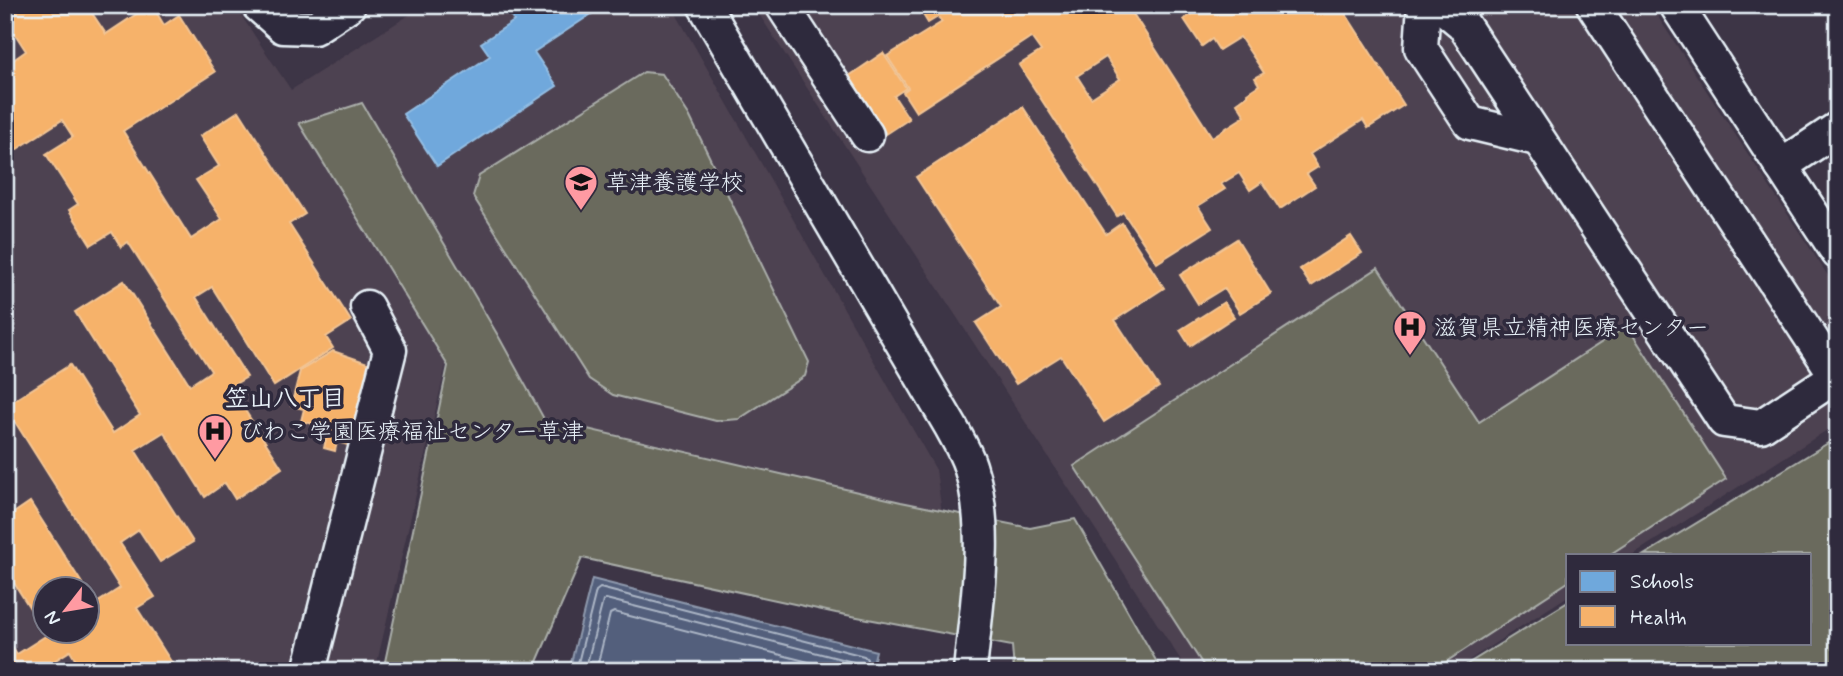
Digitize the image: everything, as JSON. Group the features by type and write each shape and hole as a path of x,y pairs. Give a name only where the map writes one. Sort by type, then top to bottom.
{"street":[{"path":"258,5 284,27 314,28 349,5"},
{"path":"704,5 951,427 970,465 981,511 979,571 970,671"},
{"path":"782,5 867,135"},
{"path":"1424,5 1421,48 1470,123 1537,139"},
{"path":"1440,5 1463,24 1724,421 1761,426 1837,376 1593,5"},
{"path":"1676,5 1838,253"},
{"path":"1781,166 1838,128"},
{"path":"309,671 390,349 367,307"}],"shaded area":[{"path":"5,5 234,5 291,90 425,5 671,5 936,470 947,549 537,434 453,335 375,671 5,671"},
{"name":"滋賀県立精神医療センター","path":"753,5 1650,5 1838,291 1838,423 1634,554 1566,554 1566,597 1452,671 1188,671"}],"green space":[{"path":"644,72 662,74 689,115 809,362 805,376 739,419 716,421 613,395 589,379 473,196 479,176"},
{"path":"362,103 544,419 901,502 1030,528 1075,519 1162,671 1014,671 1012,646 836,613 582,558 533,671 383,671 448,366 299,123"},
{"path":"1378,268 1479,422 1627,326 1726,479 1611,554 1566,554 1566,583 1432,671 1207,671 1074,466"},
{"path":"1838,437 1838,671 1456,671 1566,603 1566,644 1812,644 1812,554 1646,554"}],"water":[{"path":"592,579 876,651 871,671 569,671"}],"building: Schools":[{"path":"522,5 605,5 534,52 557,86 437,166 403,114 490,56 481,43 514,21 510,14"}],"building: Health":[{"path":"5,5 92,5 88,7 106,34 150,5 164,25 179,15 215,72 123,131 191,239 222,219 196,180 219,166 200,136 239,111 305,214 289,224 351,321 326,337 333,348 274,386 212,287 196,297 247,377 230,387 282,468 235,499 225,483 205,497 164,432 135,450 193,542 160,562 139,530 120,543 155,597 137,608 177,671 82,671 70,651 43,668 45,671 5,671 5,635 17,654 33,644 102,644 102,600 120,588 5,406 70,365 113,433 140,415 75,312 124,281 190,385 211,371 128,242 121,247 112,232 91,245 69,210 78,204 46,154 73,137 62,120 5,157 5,56 9,63 26,51 15,34 5,41"},
{"path":"917,5 1135,5 1130,9 1212,137 1245,116 1237,103 1259,85 1255,78 1264,73 1240,37 1219,50 1212,39 1202,46 1184,19 1191,15 1185,5 1340,5 1404,105 1368,128 1363,120 1310,154 1318,167 1307,174 1315,186 1280,209 1262,182 1250,190 1239,173 1221,184 1225,189 1198,206 1212,228 1157,263 1123,212 1117,216 1019,65 1041,51 1031,37 916,112 903,92 908,88 887,56 942,22 938,17 928,23","holes":["1106,57 1120,79 1091,98 1077,76"]},
{"path":"883,53 906,88 894,96 909,119 886,134 849,76"},
{"path":"1023,107 1106,234 1122,223 1164,288 1115,320 1159,387 1104,422 1061,356 1016,384 976,323 1001,307 916,177"},
{"path":"1351,236 1362,253 1311,286 1300,269"},
{"path":"1237,239 1271,294 1240,313 1224,288 1198,304 1180,275"},
{"path":"1224,302 1234,317 1190,346 1180,330"},
{"path":"333,351 370,364 348,445 337,442 335,451 324,448 326,439 311,435 314,424 301,421 304,409 291,406 300,371"},
{"path":"30,502 76,574 32,574 32,611 5,569 5,519"}],"place":[{"name":"草津養護学校","path":"581,212"},
{"name":"滋賀県立精神医療センター","path":"1410,357"},
{"name":"びわこ学園医療福祉センター草津","path":"215,461"}],"district":[{"name":"笠山八丁目","path":"285,398"}]}
